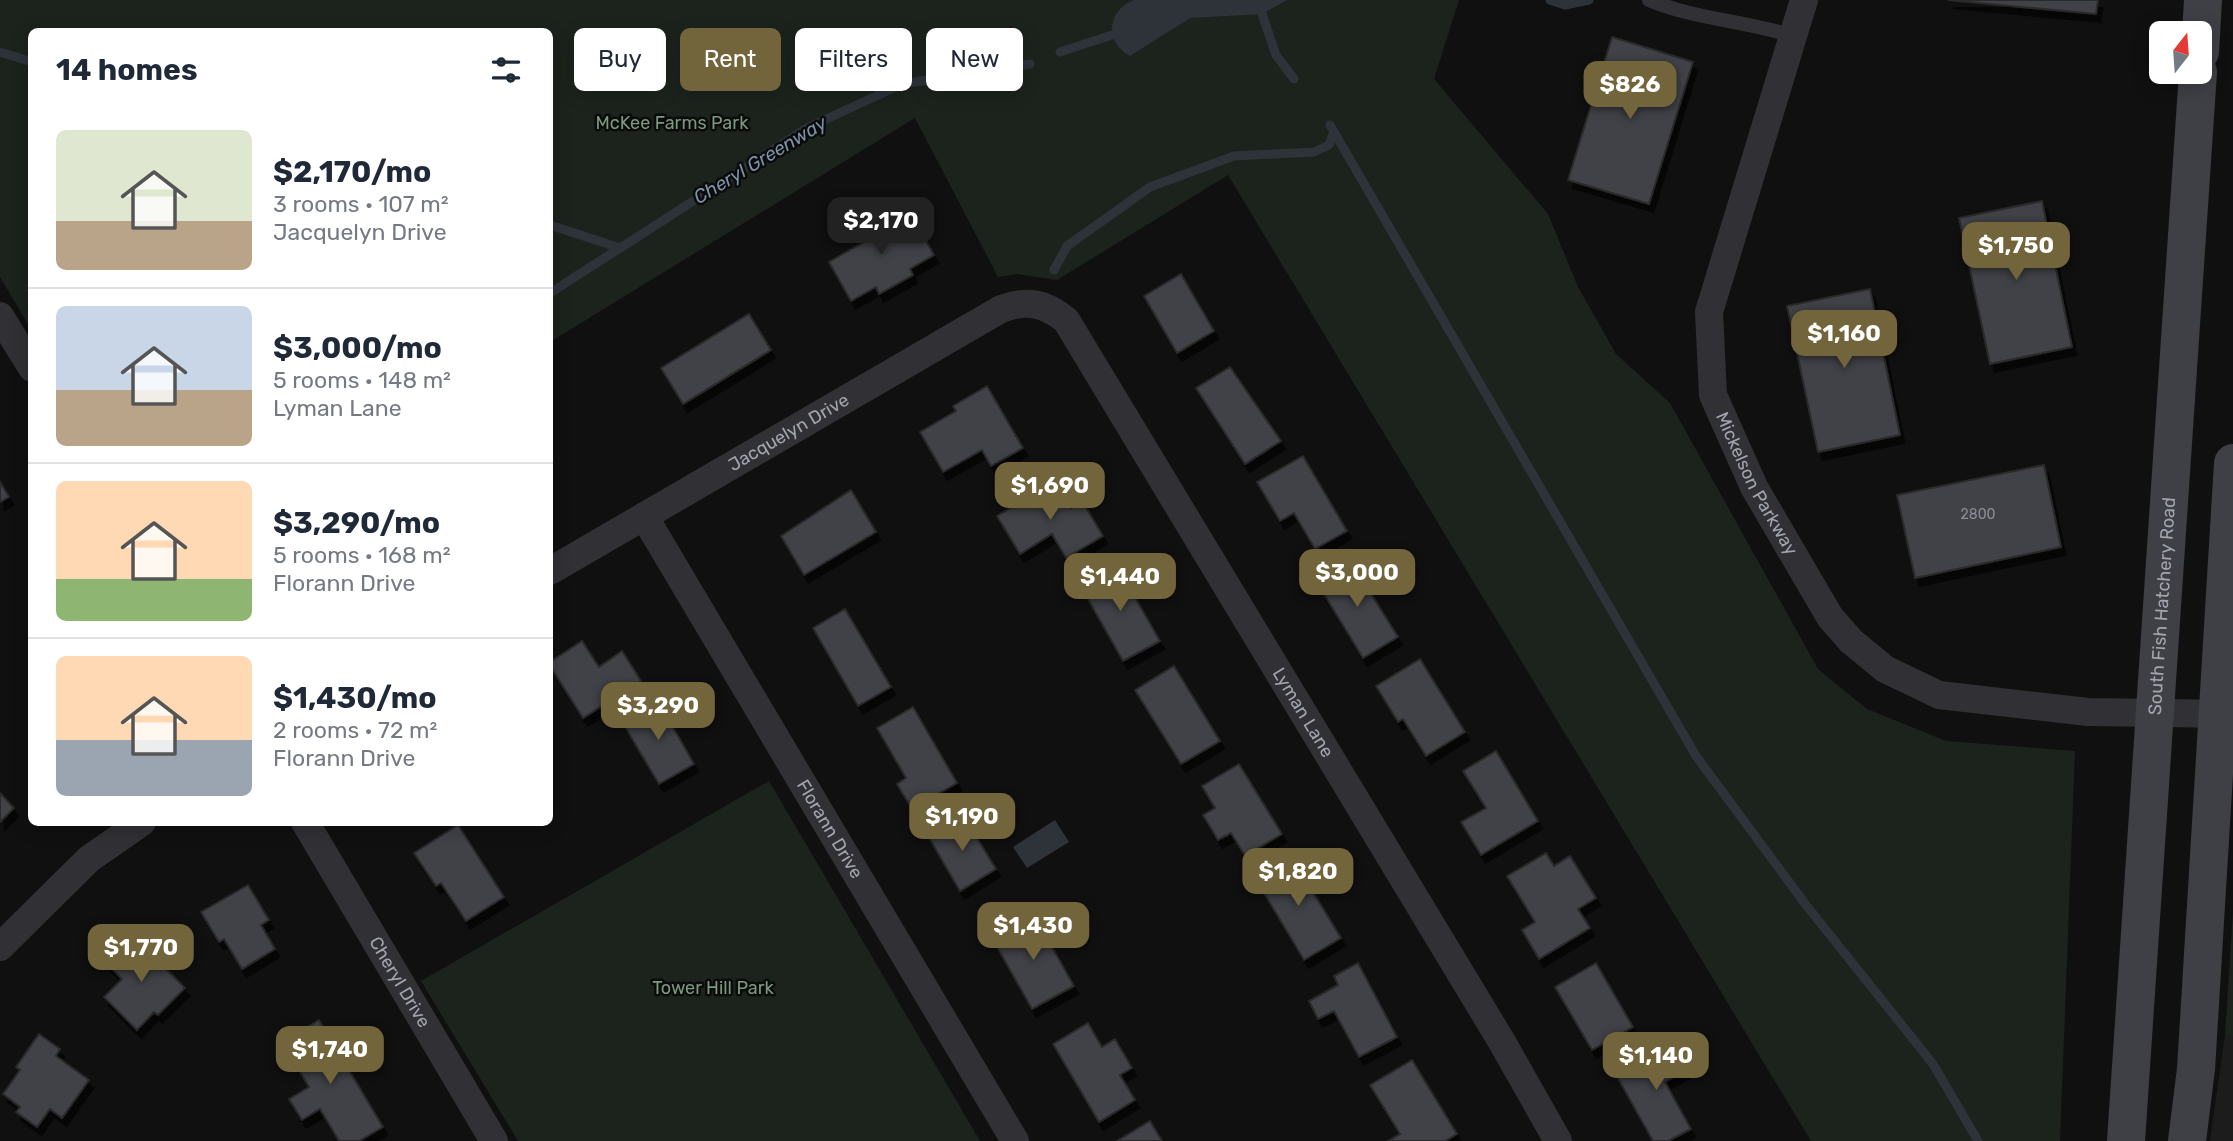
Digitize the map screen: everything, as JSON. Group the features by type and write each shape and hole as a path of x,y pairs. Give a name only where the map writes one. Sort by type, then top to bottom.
{"main road":[{"path":"2202,21 2203,0"},
{"name":"South Fish Hatchery Road","path":"2126,1141 2158,712 2197,84"},
{"path":"2186,1141 2196,1069 2226,714 2233,463"}],"street":[{"name":"Mickelson Parkway","path":"1804,0 1709,312 1713,395 1755,487 1830,617 1851,641 1885,668 1939,695 2088,712 2226,714"},
{"name":"Jacquelyn Drive","path":"553,569 1001,309 1031,302"},
{"name":"Lyman Lane","path":"1031,302 1051,309 1066,320 1494,1030 1558,1141"},
{"path":"0,316 28,362"},
{"name":"Florann Drive","path":"644,516 1015,1141"},
{"path":"0,947 89,859 136,826"},
{"name":"Cheryl Drive","path":"307,826 494,1141"}],"lane":[{"path":"1649,0 1666,7 1757,24 1793,36"}],"shaded area":[{"path":"1134,0 1287,0 1262,14 1190,18 1130,56 1116,43 1112,26 1118,11"},
{"path":"1055,820 1069,842 1027,868 1013,847"},
{"path":"2225,1035 2233,1037 2233,1141 2210,1141"}],"green space":[{"name":"McKee Farms Park","path":"0,0 1459,0 1434,79 1548,214 1578,287 1616,354 1670,403 1818,669 1867,709 1946,741 2075,751 2060,1141 1811,1141 1228,175 1057,280 1017,274 998,277 915,118 553,340 553,28 28,28 28,324 0,277"},
{"name":"Tower Hill Park","path":"769,781 980,1141 518,1141 421,981"},
{"path":"2233,912 2233,1037 2225,1035"}],"building":[{"path":"1948,0 2098,0 2096,14"},
{"path":"1612,37 1693,62 1649,204 1568,180"},
{"path":"2042,201 2072,347 1990,364 1959,218"},
{"path":"912,216 934,255 910,269 913,275 879,294 876,287 851,301 829,262 862,243 854,228 874,217 882,232"},
{"path":"1181,274 1214,331 1177,353 1144,296"},
{"path":"1870,289 1900,435 1818,452 1787,306"},
{"path":"749,314 771,350 683,404 661,368"},
{"path":"1230,367 1281,441 1245,464 1196,388"},
{"path":"987,386 1023,448 991,466 982,450 943,472 920,432 956,411 953,406"},
{"path":"1303,456 1347,531 1315,549 1294,513 1280,521 1257,482"},
{"path":"2044,465 2061,547 1915,578 1897,495"},
{"path":"1055,481 1071,508 1082,501 1103,536 1066,558 1052,534 1020,554 997,516"},
{"path":"0,482 9,497 0,502"},
{"path":"851,490 876,532 804,575 781,536"},
{"path":"1350,560 1398,637 1363,658 1316,581"},
{"path":"1116,564 1160,641 1123,661 1080,585"},
{"path":"845,609 891,687 858,706 813,628"},
{"path":"582,641 599,667 622,651 641,681 583,718 553,671 553,660"},
{"path":"1420,659 1465,732 1426,756 1403,719 1398,722 1376,686"},
{"path":"1174,666 1220,741 1181,764 1135,690"},
{"path":"657,699 694,764 659,784 621,720"},
{"path":"913,707 957,783 912,809 897,784 906,778 877,728"},
{"path":"1496,751 1538,821 1481,855 1461,822 1486,808 1463,771"},
{"path":"1239,764 1282,834 1245,856 1231,833 1218,840 1203,815 1215,808 1202,786"},
{"path":"0,793 14,808 0,822"},
{"path":"963,815 996,869 960,891 928,836"},
{"path":"459,826 504,897 466,921 441,883 436,886 414,853"},
{"path":"1546,853 1554,866 1570,856 1596,898 1578,909 1590,928 1539,959 1522,930 1535,922 1507,876"},
{"path":"1291,856 1341,938 1304,960 1255,878"},
{"path":"248,885 269,920 261,925 275,949 242,969 224,939 219,942 201,912"},
{"path":"1034,915 1074,986 1032,1009 992,938"},
{"path":"134,936 185,988 158,1015 154,1012 137,1030 104,997 122,979 106,963"},
{"path":"1358,963 1397,1037 1359,1057 1334,1011 1318,1019 1309,1001 1338,985 1334,976"},
{"path":"1596,963 1633,1027 1592,1050 1555,987"},
{"path":"319,1020 383,1127 359,1141 339,1141 320,1109 302,1120 289,1099 309,1087 282,1042"},
{"path":"1088,1023 1102,1047 1115,1039 1132,1068 1120,1075 1135,1100 1099,1122 1053,1044"},
{"path":"39,1034 60,1049 56,1056 89,1080 62,1118 50,1109 37,1127 16,1112 20,1107 3,1094 20,1070 16,1067"},
{"path":"1674,1041 1689,1068 1665,1082 1691,1129 1668,1141 1653,1141 1615,1073"},
{"path":"1412,1060 1457,1134 1445,1141 1388,1141 1400,1134 1370,1085"},
{"path":"1150,1121 1162,1141 1117,1141"}],"waterway":[{"path":"1550,0 1565,5 1589,0"},
{"path":"1262,14 1276,55 1294,79"},
{"path":"1060,52 1112,35"},
{"path":"0,52 28,61"},
{"name":"Cheryl Greenway","path":"553,291 807,128 902,84 1030,64"},
{"path":"1330,125 1696,756 1806,905 1933,1064 1978,1141"},
{"path":"1054,270 1067,246 1150,187 1234,156 1314,152 1329,145 1334,132"},
{"path":"553,226 620,248"}]}
